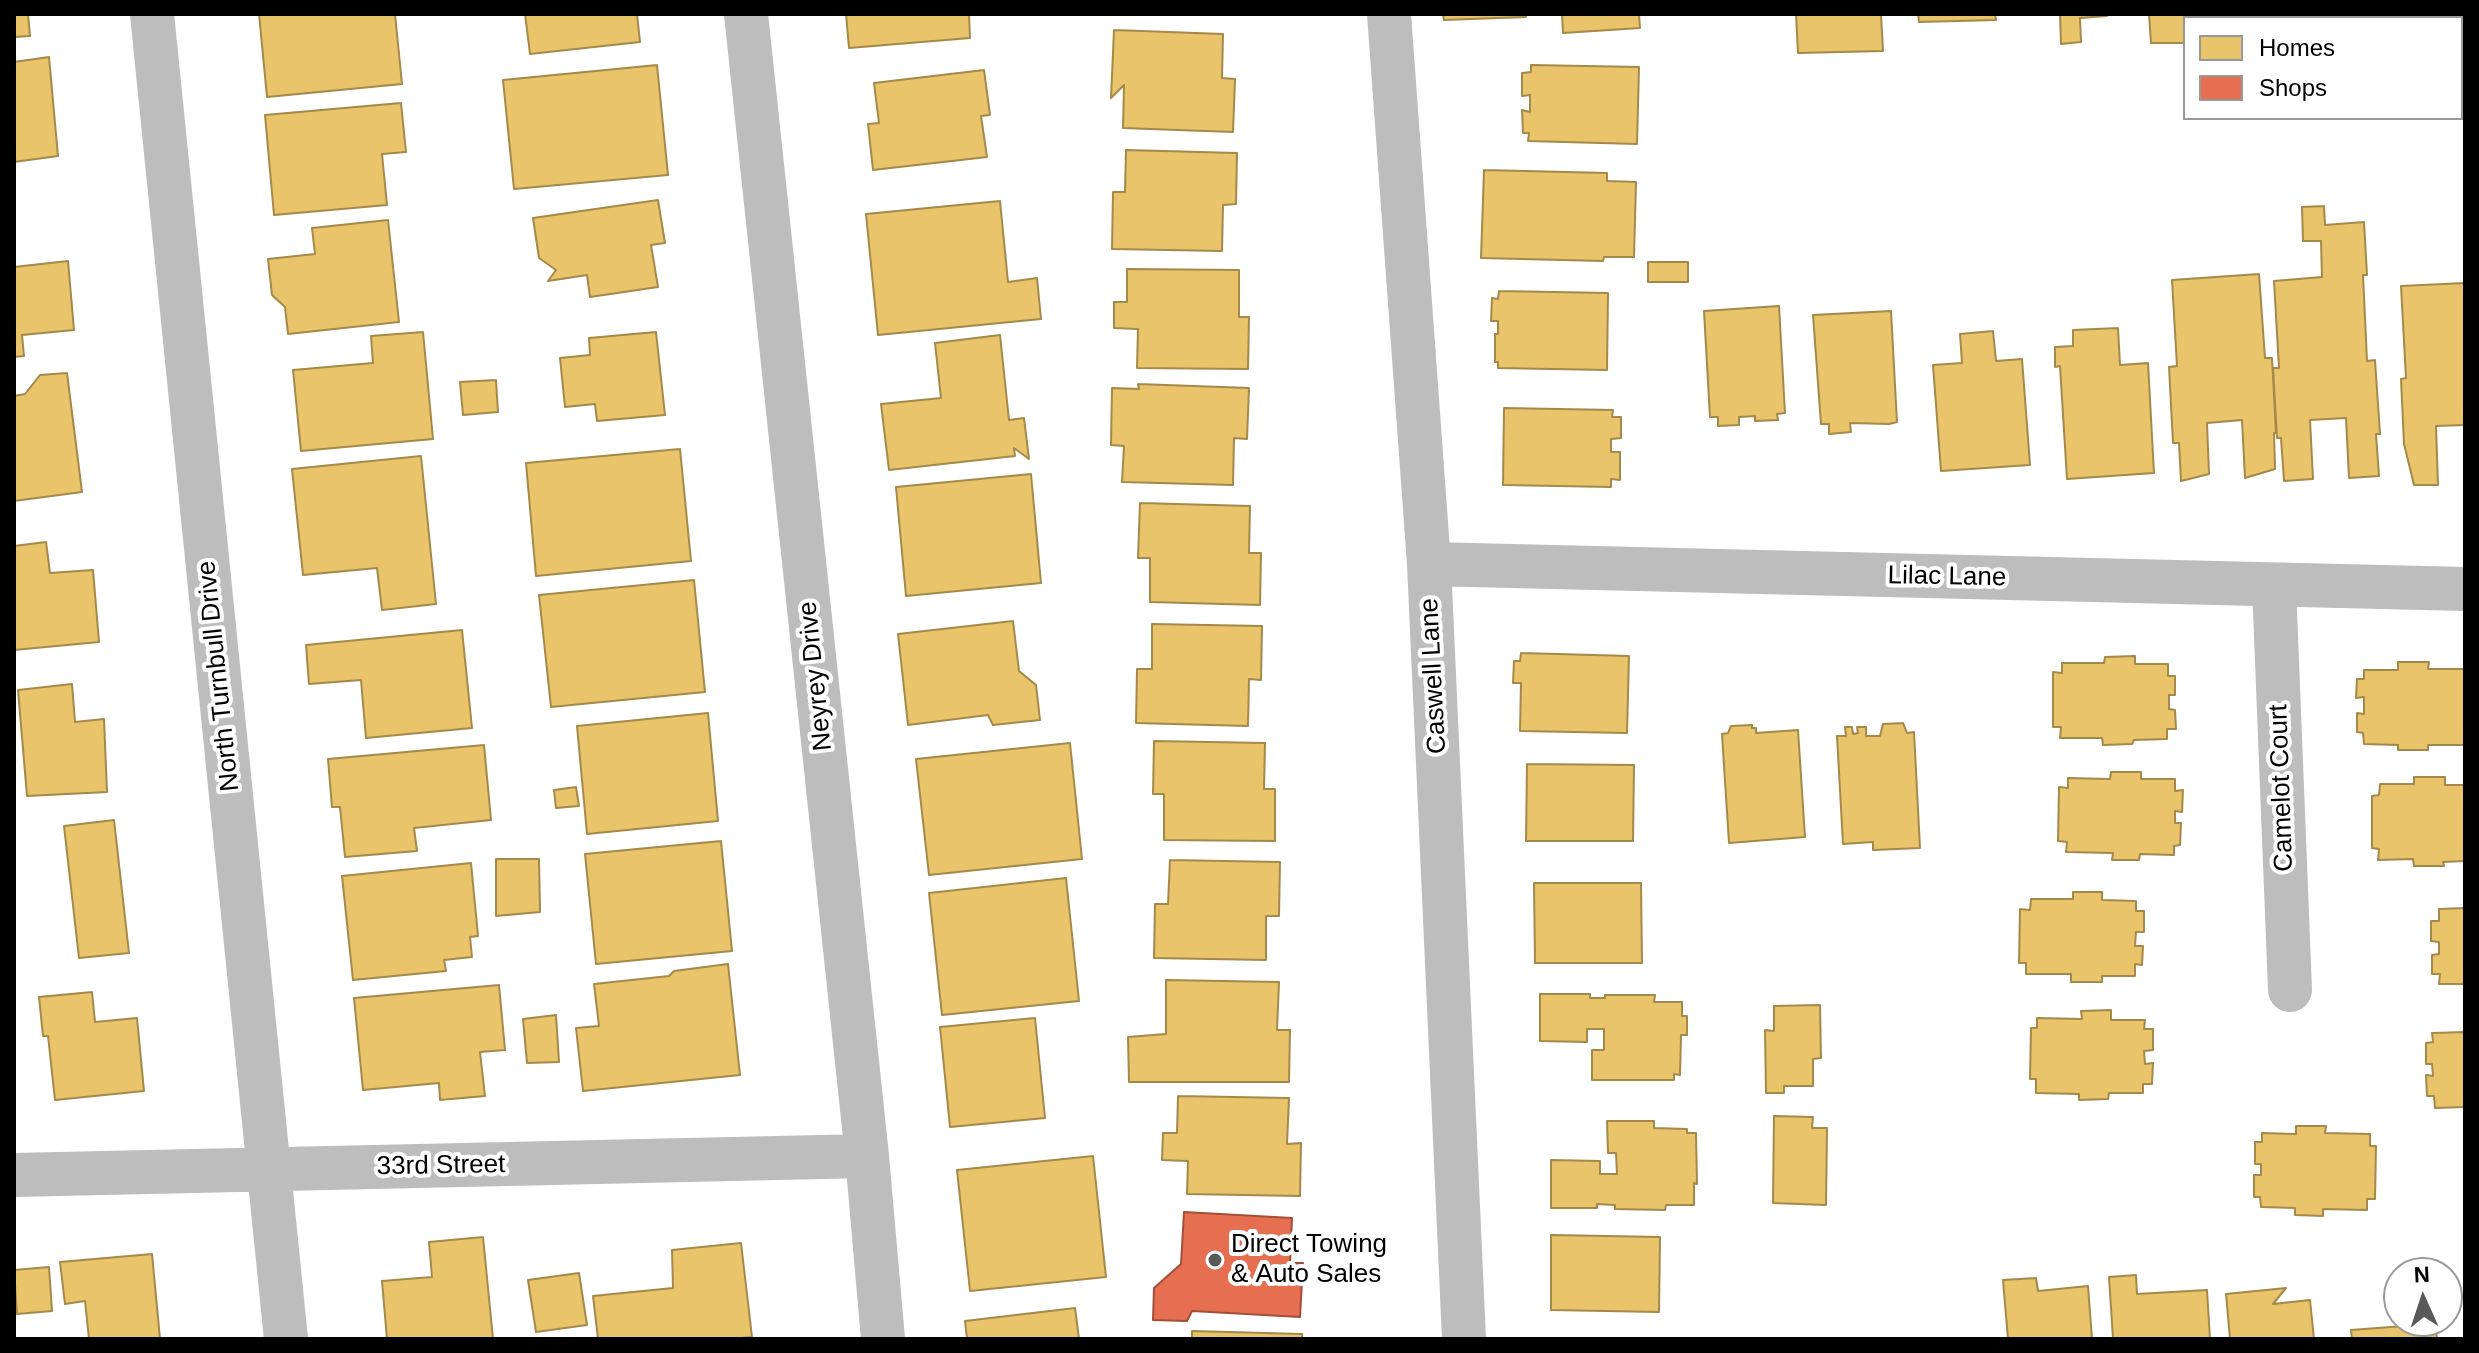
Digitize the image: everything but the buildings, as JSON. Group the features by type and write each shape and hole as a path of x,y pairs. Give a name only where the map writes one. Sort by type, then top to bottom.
{"street":[{"name":"North Turnbull Drive","path":"152,14 286,1339"},
{"name":"Neyrey Drive","path":"746,14 867,1156 883,1339"},
{"name":"Caswell Lane","path":"1389,14 1429,564 1464,1339"},
{"name":"Lilac Lane","path":"1429,564 2465,589"},
{"name":"Camelot Court","path":"2274,585 2290,990"},
{"name":"33rd Street","path":"14,1175 867,1156"}],"place":[{"name":"Direct Towing & Auto Sales","path":"1215,1260"}]}
